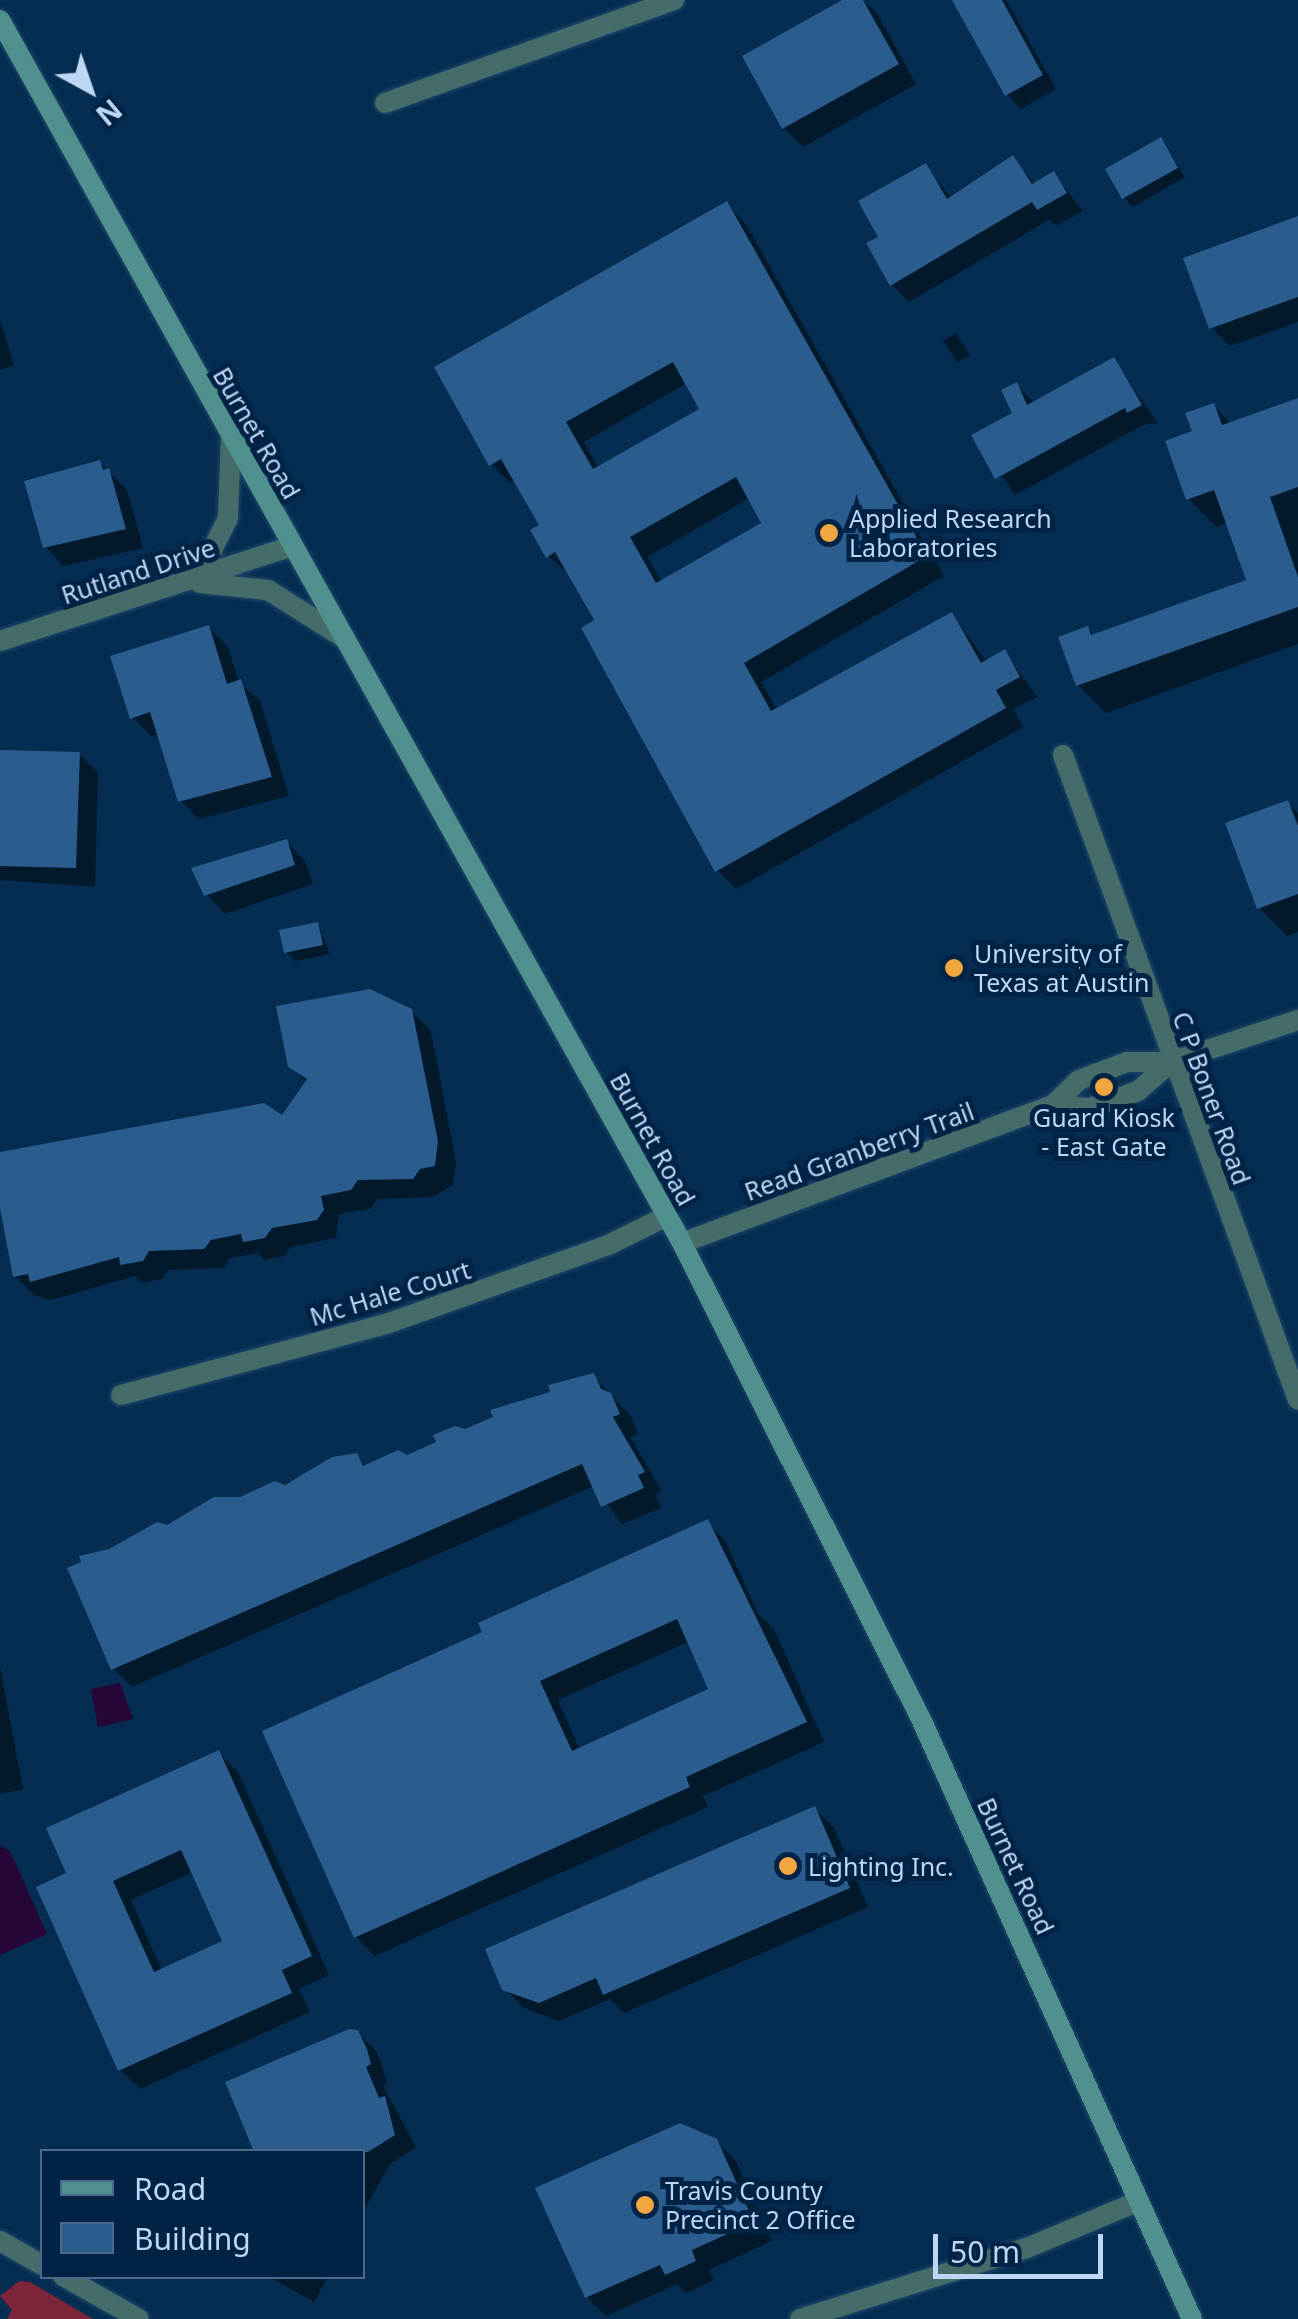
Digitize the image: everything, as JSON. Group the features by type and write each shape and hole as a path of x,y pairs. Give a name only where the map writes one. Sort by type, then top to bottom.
{"main road":[{"name":"Burnet Road","path":"0,20 682,1243 921,1719 1192,2319"}],"street":[{"path":"385,103 674,0"},
{"path":"178,584 210,554 228,518 231,437"},
{"name":"Rutland Drive","path":"0,641 292,546"},
{"path":"178,584 258,586 344,638"},
{"name":"C P Boner Road","path":"1063,756 1171,1062 1298,1400"},
{"name":"Read Granberry Trail","path":"682,1243 1052,1105 1079,1080 1128,1062 1171,1062 1298,1020"},
{"name":"Read Granberry Trail","path":"1052,1105 1090,1108 1138,1091 1171,1062"},
{"name":"Mc Hale Court","path":"120,1395 389,1324 608,1245 667,1216"},
{"path":"800,2319 1027,2248 1139,2200"},
{"path":"0,2241 40,2264"},
{"path":"68,2279 139,2319"}],"shaded area":[{"path":"120,1683 133,1719 98,1727 91,1689"},
{"path":"0,1846 10,1851 47,1934 0,1955"},
{"path":"19,2281 30,2282 93,2319 7,2319 12,2310 0,2296"}],"building":[{"path":"842,0 863,0 899,64 782,129 742,56"},
{"path":"952,0 1002,0 1043,75 1005,96"},
{"path":"1161,137 1178,168 1122,199 1105,169"},
{"path":"1013,155 1032,184 1054,171 1067,193 1037,210 1032,202 890,286 866,243 878,237 858,201 926,163 947,199"},
{"name":"Applied Research Laboratories","path":"727,201 927,556 744,663 771,711 952,612 981,663 1005,649 1020,677 996,690 1006,708 715,872 581,628 594,620 555,552 546,558 530,530 539,525 501,459 489,466 434,367","holes":["673,362 699,409 593,469 566,422","736,477 761,523 656,583 630,537"]},
{"path":"1298,216 1298,297 1209,329 1183,258"},
{"path":"1114,357 1142,405 1127,413 1125,408 995,479 971,435 1012,413 1001,390 1017,382 1027,405"},
{"path":"1298,398 1298,487 1270,497 1298,577 1298,607 1076,686 1058,637 1088,626 1091,635 1246,580 1214,490 1186,500 1165,441 1192,431 1185,413 1214,403 1222,425"},
{"path":"100,460 103,470 109,468 126,529 43,548 24,481"},
{"path":"209,625 227,684 241,679 272,777 178,802 150,712 130,719 110,656"},
{"path":"0,750 80,752 76,868 0,866"},
{"path":"1288,800 1298,826 1298,894 1257,909 1225,823"},
{"path":"287,839 295,865 204,896 191,868"},
{"path":"318,922 323,945 284,953 279,930"},
{"path":"370,989 412,1009 438,1141 435,1166 420,1169 413,1179 358,1180 351,1190 321,1196 324,1210 317,1220 272,1228 265,1238 243,1242 241,1234 211,1240 204,1249 149,1251 143,1261 120,1265 119,1257 30,1282 28,1274 13,1277 0,1208 0,1152 264,1103 282,1115 307,1079 288,1067 276,1006"},
{"path":"594,1373 601,1389 611,1393 620,1414 613,1417 645,1472 638,1475 644,1488 601,1507 582,1464 111,1670 67,1568 81,1562 79,1556 109,1549 157,1522 167,1525 214,1497 240,1497 275,1481 285,1485 332,1457 357,1453 363,1466 398,1450 407,1455 436,1442 433,1435 455,1426 465,1429 493,1417 490,1410 550,1392 548,1385"},
{"path":"708,1519 807,1722 686,1777 690,1787 354,1938 262,1731 482,1632 478,1623","holes":["677,1619 708,1689 572,1751 540,1681"]},
{"path":"219,1750 312,1956 282,1970 292,1993 118,2071 36,1887 66,1873 46,1828","holes":["181,1850 222,1941 154,1972 113,1881"]},
{"path":"815,1806 850,1888 603,1995 596,1978 539,2003 502,1990 485,1949"},
{"path":"349,2029 358,2030 371,2064 366,2067 379,2098 385,2096 395,2135 368,2152 253,2149 225,2082"},
{"name":"Travis County Precinct 2 Office","path":"680,2123 717,2139 754,2222 692,2250 696,2261 665,2275 660,2265 585,2298 535,2188"}],"place":[{"name":"Applied Research Laboratories","path":"829,533"},
{"name":"University of Texas at Austin","path":"954,968"},
{"name":"Guard Kiosk - East Gate","path":"1104,1087"},
{"name":"Lighting Inc.","path":"788,1866"},
{"name":"Travis County Precinct 2 Office","path":"645,2205"}]}
